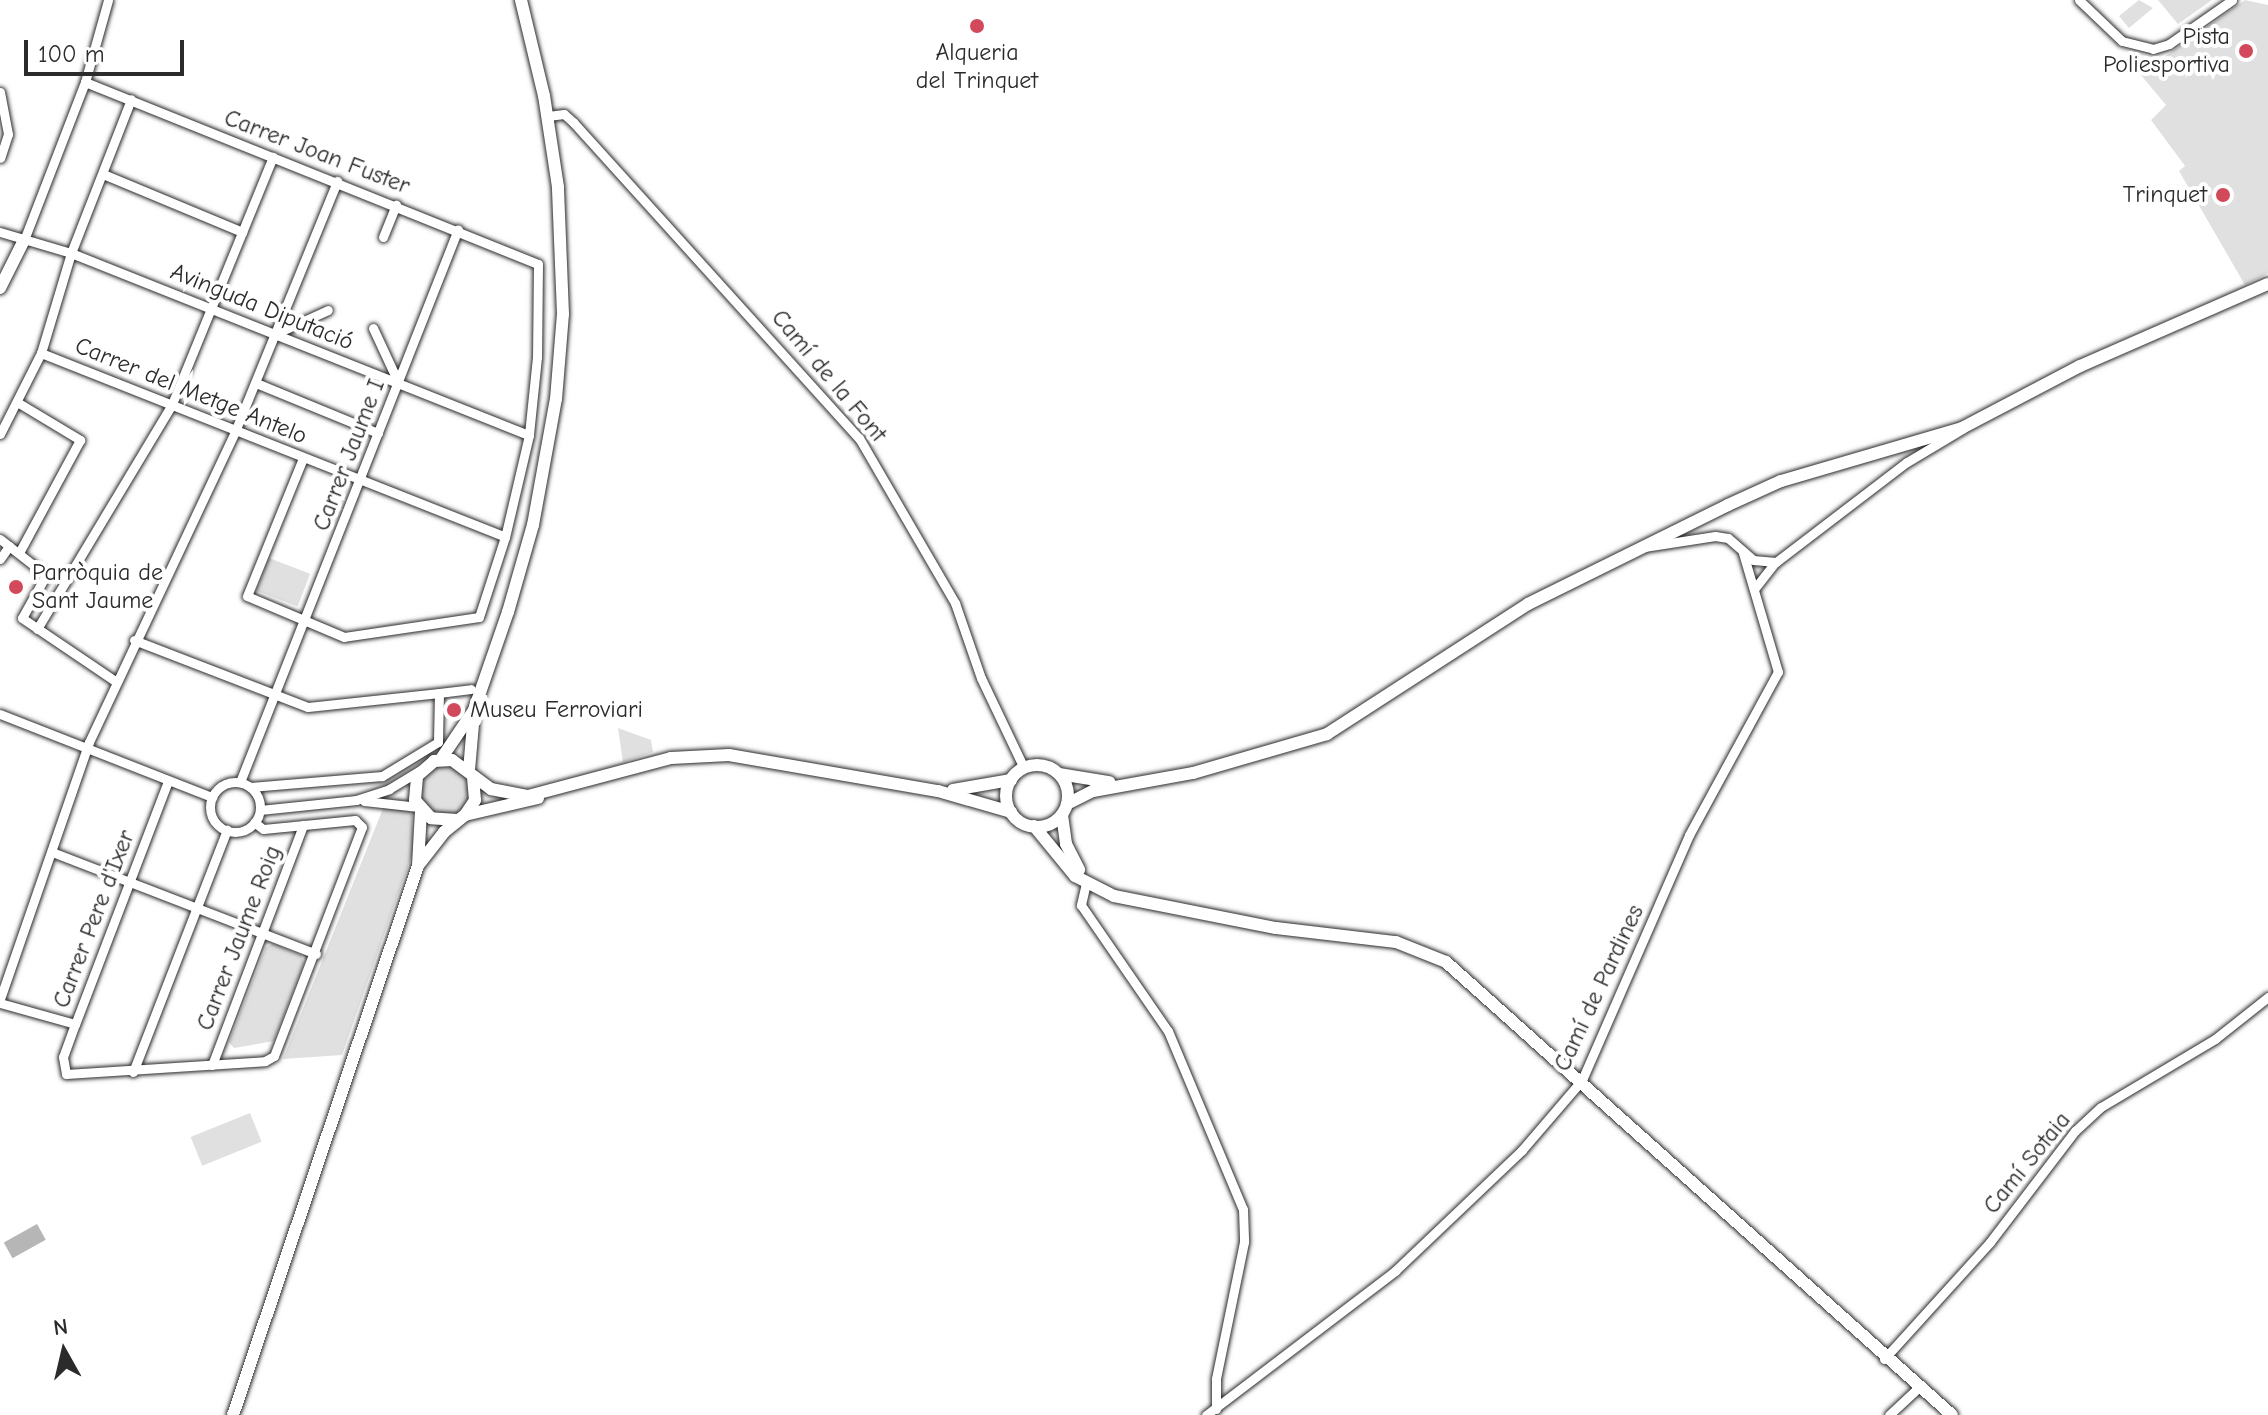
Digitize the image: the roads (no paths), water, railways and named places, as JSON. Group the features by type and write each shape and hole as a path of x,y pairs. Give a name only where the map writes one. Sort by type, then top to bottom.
{"street":[{"path":"0,288 24,240 85,82 108,0"},
{"path":"260,810 356,800 389,789 441,759 474,710 525,557 555,409 563,263 548,116 521,0"},
{"path":"2079,0 2122,41 2142,49 2169,44 2232,0"},
{"name":"Carrer Joan Fuster","path":"85,82 533,260 541,273 529,435"},
{"path":"0,92 8,134 0,158"},
{"path":"0,434 41,353 71,253 131,99"},
{"name":"Camí de la Font","path":"548,116 564,114 864,445 955,603 981,678 1024,768"},
{"path":"37,629 172,404 273,157"},
{"path":"103,174 242,232"},
{"path":"75,1024 0,1001 115,681 236,429 337,181"},
{"path":"383,237 396,204"},
{"name":"Carrer Jaume I","path":"240,782 307,621 458,229"},
{"name":"Avinguda Diputació","path":"0,232 71,253 529,435"},
{"path":"1755,588 1776,562 1907,462 1962,428 2120,349 2268,284"},
{"path":"275,334 328,310"},
{"path":"373,328 399,384"},
{"name":"Carrer del Metge Antelo","path":"41,353 505,537"},
{"path":"256,383 378,433"},
{"path":"17,402 80,440 19,553"},
{"path":"1034,826 1052,823 1064,810 1093,791 1227,764 1335,730 1376,699 1528,604 1781,481 1962,428"},
{"path":"303,458 246,590 250,598 344,637 470,622 481,614 505,537 529,435"},
{"path":"1644,547 1715,536 1728,538 1743,553 1761,563 1776,562"},
{"path":"0,559 4,543 46,575 22,618 115,681"},
{"name":"Camí de Pardines","path":"1206,1415 1216,1412 1395,1271 1522,1150 1582,1080 1689,835 1778,672 1743,553"},
{"path":"134,640 276,696 316,707 439,696 471,689"},
{"path":"260,810 254,822 239,831 227,830 212,817 212,797 226,784 240,782 250,787 382,776 438,742 439,696"},
{"path":"418,866 461,817 477,791 471,772 474,710"},
{"path":"0,714 212,797"},
{"path":"356,800 420,808 437,821 700,754 938,791 1011,812 1034,826 1086,883 1130,901 1424,950 1485,991 1917,1389 1952,1415"},
{"path":"441,759 471,772 500,792 544,794"},
{"path":"1011,812 1006,797 1011,780 1024,768 1045,766 1059,774 1132,783"},
{"path":"233,1415 418,866 420,808 415,783 422,769"},
{"path":"1059,774 1067,786 1064,810 1066,844 1086,883 1081,905 1168,1031 1243,1209 1244,1242 1216,1379 1216,1412"},
{"path":"938,791 1011,780"},
{"name":"Carrer Pere d'Ixer","path":"133,1072 64,1072 63,1057 168,781"},
{"path":"250,787 260,810"},
{"path":"227,830 133,1072 271,1060 316,954 362,827 355,820 263,829 254,822"},
{"name":"Carrer Jaume Roig","path":"212,1065 303,825"},
{"path":"52,852 316,954"},
{"name":"Camí Sotaia","path":"1884,1359 1990,1242 2050,1159 2084,1123 2101,1107 2215,1039 2268,997"},
{"path":"1889,1415 1917,1389"}],"place":[{"name":"Alqueria del Trinquet","path":"977,26"},
{"name":"Pista Poliesportiva","path":"2246,51"},
{"name":"Trinquet","path":"2223,195"},
{"name":"Parròquia de Sant Jaume","path":"16,587"},
{"name":"Museu Ferroviari","path":"454,710"}]}
